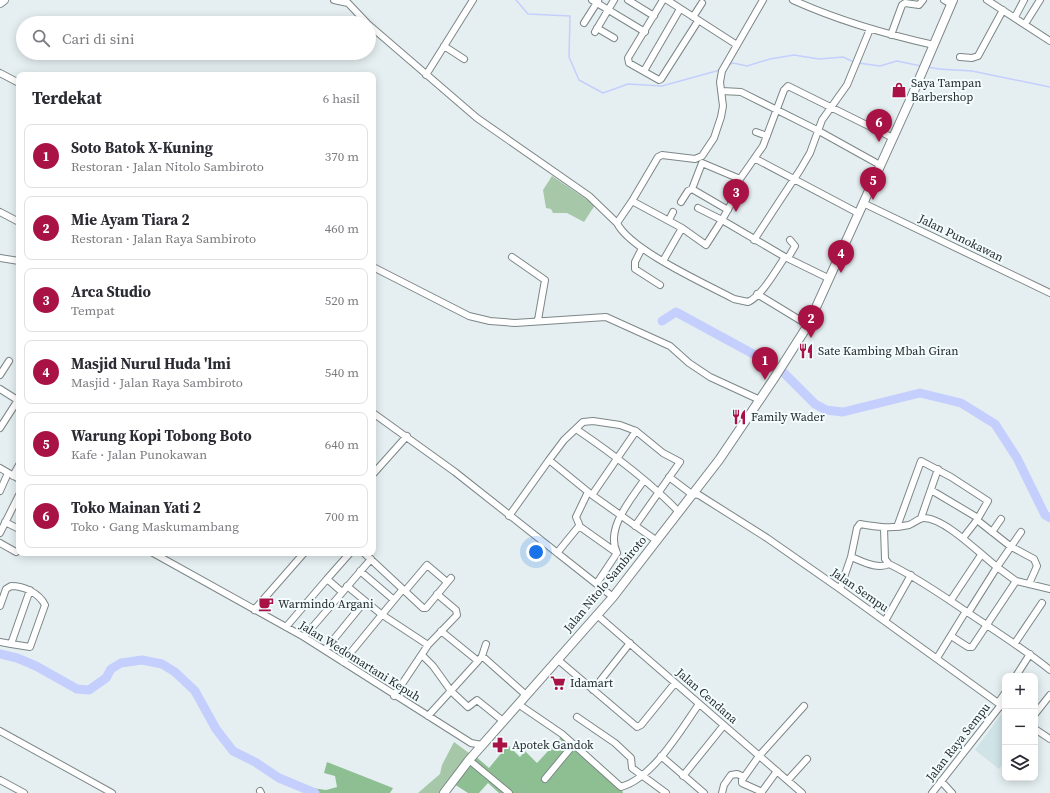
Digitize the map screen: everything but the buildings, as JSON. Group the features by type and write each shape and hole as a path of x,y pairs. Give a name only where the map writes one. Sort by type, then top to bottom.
{"street":[{"path":"0,3 4,0"},
{"path":"334,0 348,3 360,16"},
{"path":"426,75 473,0"},
{"path":"597,29 614,0"},
{"path":"663,0 628,58 629,63 659,80 661,79 695,19 702,3"},
{"path":"667,0 738,45"},
{"path":"681,202 688,191 692,189 702,156 714,138 723,106 720,82 722,71 763,0"},
{"path":"793,0 820,13 870,29 934,44"},
{"path":"891,35 902,5 906,3 919,5 923,0"},
{"path":"987,0 1050,41"},
{"path":"1015,18 1024,0"},
{"path":"1025,24 1040,0"},
{"path":"614,38 586,21 596,1 645,32"},
{"path":"631,1 654,16"},
{"name":"Jalan Nitolo Sambiroto","path":"444,793 482,745 613,597 679,512 696,493 786,360 808,325 828,278 893,138 934,44 949,1"},
{"path":"644,71 680,9"},
{"path":"960,56 972,58 978,56 1003,10"},
{"path":"754,240 810,153 817,130 830,107 847,85 856,68 870,29"},
{"path":"376,31 426,75 499,135 589,196 617,222 625,235 642,248 662,261 734,298 748,302 757,294 795,246 790,240"},
{"path":"444,46 464,59"},
{"path":"0,73 16,81"},
{"path":"632,201 682,228 706,246 728,210 740,179 756,159 767,136 784,90 788,86 893,138"},
{"path":"722,91 741,92 817,130 880,165"},
{"path":"756,132 767,136"},
{"path":"617,222 632,201 658,157 662,155 700,161 740,179"},
{"path":"756,159 858,213"},
{"path":"692,189 728,210"},
{"name":"Jalan Punokawan","path":"863,203 1050,293"},
{"path":"698,208 722,220 786,258 828,278"},
{"path":"0,212 16,220"},
{"path":"668,220 673,212"},
{"path":"662,261 682,228"},
{"path":"642,248 635,262 635,269 660,285"},
{"path":"512,257 545,280 538,320"},
{"path":"0,258 16,261"},
{"path":"376,269 469,316 490,321 515,322 606,316 670,346 689,363 710,377 760,400"},
{"path":"757,294 808,325"},
{"path":"0,375 9,361"},
{"path":"0,389 16,399"},
{"path":"0,428 16,405"},
{"path":"376,415 407,436 613,597"},
{"path":"509,516 564,440 583,422 593,421 620,425 636,431 663,453 680,462 635,526"},
{"path":"576,428 619,458 659,492 679,512"},
{"path":"617,553 579,526 576,517 590,494 619,458 636,431"},
{"path":"376,471 407,436"},
{"path":"549,460 590,494 657,541"},
{"path":"896,527 920,462 938,469 987,499 988,502 963,538"},
{"path":"0,468 14,476 0,491"},
{"path":"840,589 851,557 857,528 860,524 884,528 913,524 921,518 938,469"},
{"name":"Jalan Sempu","path":"669,477 767,538 1001,705"},
{"path":"617,553 614,546 615,529 621,516 644,480"},
{"path":"931,490 977,519 1010,546 1034,559 1037,563 1029,584"},
{"path":"0,533 16,506"},
{"path":"921,518 941,524 963,538 981,555 1016,581 1050,589"},
{"path":"992,532 1001,519"},
{"path":"6,522 16,527"},
{"path":"557,553 579,526"},
{"path":"884,528 885,559 889,564 911,575 951,600 1015,643 1050,670"},
{"path":"937,658 997,567 1004,560 1010,546 1021,532"},
{"path":"0,543 16,552"},
{"path":"597,584 617,553"},
{"path":"951,600 981,555"},
{"name":"Jalan Wedomartani Kepuh","path":"158,556 304,637 394,696 471,743 482,745"},
{"path":"254,610 301,556"},
{"path":"286,627 347,556"},
{"path":"343,662 394,600 404,590 427,565 449,580 425,609 404,590 370,560 367,556"},
{"path":"851,557 876,566 882,567 889,564"},
{"path":"304,637 370,560"},
{"path":"360,571 394,600"},
{"path":"885,621 911,575"},
{"path":"327,579 342,592"},
{"path":"951,636 968,647 972,647 1016,581"},
{"path":"0,606 8,587 15,586 30,590 40,597 45,605 30,647 0,642"},
{"path":"347,586 382,614 428,646"},
{"path":"11,644 30,590"},
{"path":"394,696 428,646 457,613 437,594"},
{"path":"325,650 365,601"},
{"path":"1015,643 1042,603"},
{"name":"Jalan Cendana","path":"597,615 802,793"},
{"path":"441,631 478,661"},
{"path":"428,716 478,661 482,656 486,644"},
{"path":"593,690 630,644"},
{"path":"1018,673 1030,654"},
{"path":"422,655 433,666 451,691 468,707 477,700 503,721"},
{"path":"482,656 526,694"},
{"path":"557,659 635,726 639,727 675,683"},
{"path":"1038,710 1050,695"},
{"path":"518,704 574,744 621,790 632,784 661,756 699,704"},
{"name":"Jalan Raya Sempu","path":"932,793 1001,705"},
{"path":"777,771 761,792 742,783 744,777 759,756 804,706"},
{"path":"577,717 621,748 631,758 632,768 666,793"},
{"path":"683,776 724,726"},
{"path":"0,731 112,793"},
{"path":"1038,731 1050,740"},
{"path":"471,743 472,757 509,793"},
{"path":"545,779 574,744"},
{"path":"661,756 704,793"},
{"path":"788,780 807,760"},
{"path":"722,793 724,785 731,775 737,774 744,777"},
{"path":"0,780 24,793"},
{"path":"941,781 952,793"}],"shaded area":[{"path":"1002,713 1002,765 999,769 975,750"}],"green space":[{"path":"552,176 595,205 584,222 567,213 553,213 551,209 546,208 543,190"},
{"path":"562,736 621,787 623,793 499,793 488,783 479,793 468,793 454,784 474,755 489,768 508,745 520,757 525,751 537,763"},
{"path":"454,742 469,753 467,760 442,793 418,793 440,774 442,765"},
{"path":"327,762 393,788 390,793 309,793 312,788 326,790 337,787 335,776 324,773"}],"waterway":[{"path":"516,0 528,14 570,16 569,57 579,80 603,93 628,84 662,86 720,70"},
{"path":"728,65 733,63 747,66 770,59 794,55 819,59 843,57 854,62"},
{"path":"858,63 880,66 897,61 921,66"},
{"path":"928,67 972,71 1050,87"},
{"path":"662,321 676,312 779,368 815,404 826,410 843,412 920,393 961,403 995,424 1017,458 1045,515 1050,518"},
{"path":"0,654 17,658 36,666 77,689 89,690 106,678 111,669 121,663 142,660 162,664 175,672 195,691 216,729 233,751 255,762 279,778 315,793"}],"place":[{"name":"Saya Tampan Barbershop","path":"899,90"},
{"name":"Toko Mainan Yati 2","path":"879,142"},
{"name":"Warung Kopi Tobong Boto","path":"873,200"},
{"name":"Arca Studio","path":"736,212"},
{"name":"Masjid Nurul Huda 'lmi","path":"841,273"},
{"name":"Mie Ayam Tiara 2","path":"811,338"},
{"name":"Sate Kambing Mbah Giran","path":"806,351"},
{"name":"Soto Batok X-Kuning","path":"765,380"},
{"name":"Family Wader","path":"739,417"},
{"name":"Warmindo Argani","path":"266,604"},
{"name":"Idamart","path":"558,683"},
{"name":"Apotek Gandok","path":"500,745"}]}
